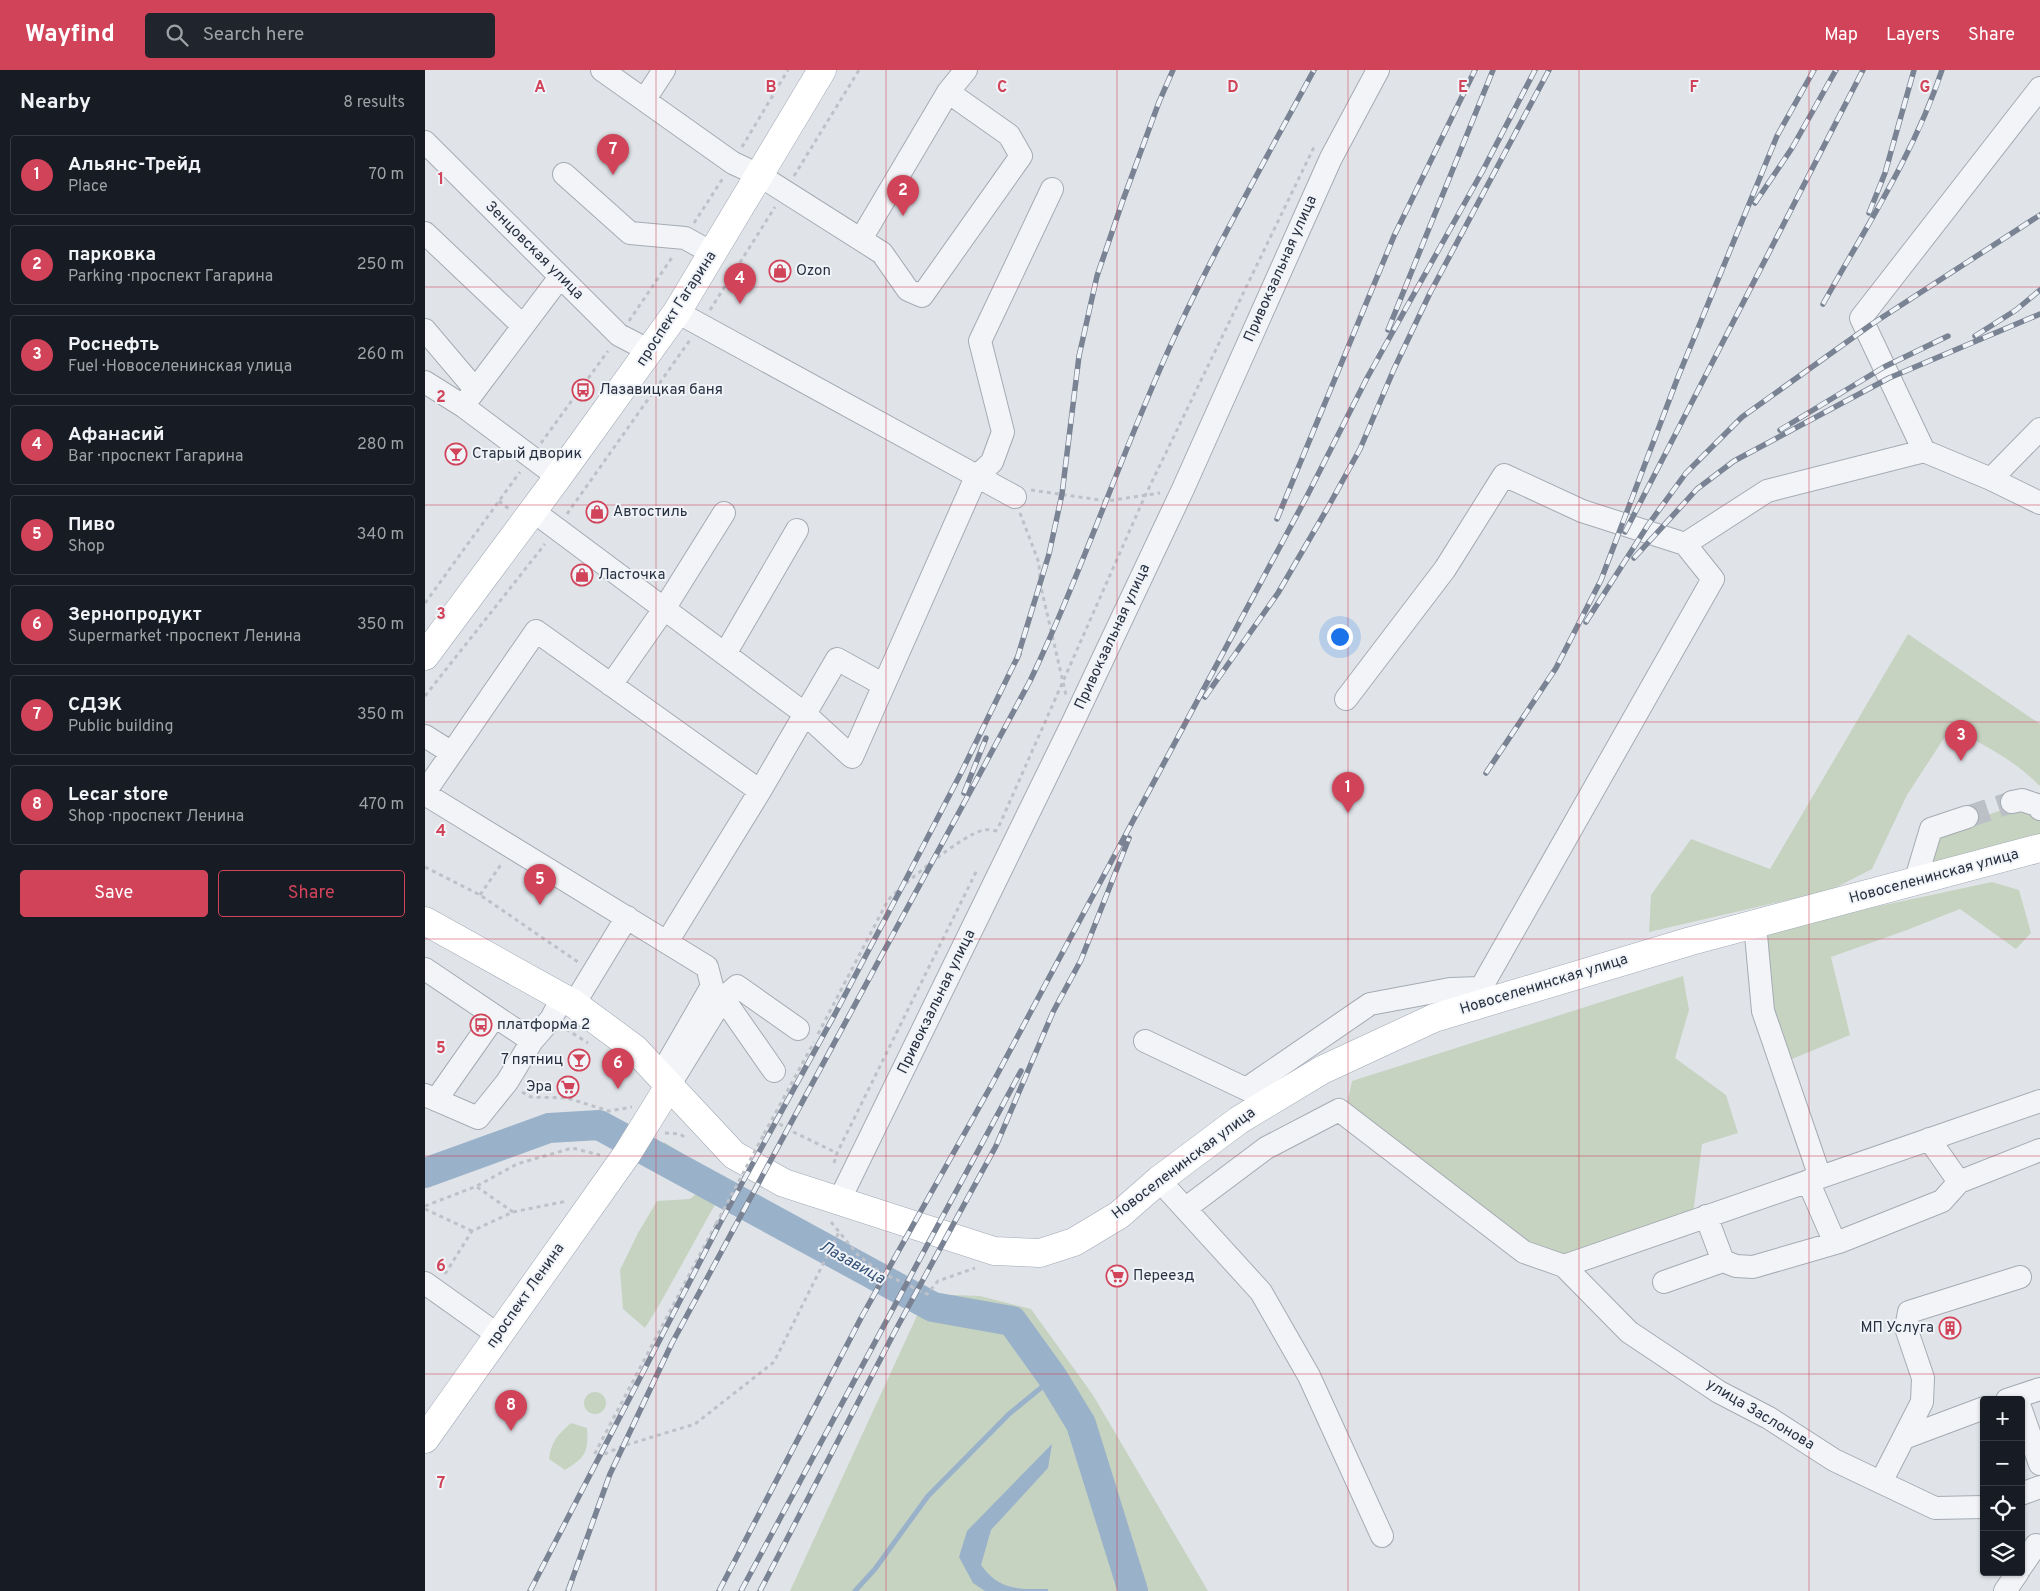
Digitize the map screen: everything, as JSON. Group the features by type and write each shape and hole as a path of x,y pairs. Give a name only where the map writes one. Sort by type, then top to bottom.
{"main road":[{"name":"проспект Гагарина","path":"425,656 558,477 677,312 714,254 759,175 823,70"},
{"name":"Новоселенинская улица","path":"664,1081 734,1155 784,1183 994,1251 1040,1253 1073,1242 1119,1215 1159,1180 1239,1120 1322,1070 1434,1018 1691,941 2040,848"},
{"path":"425,921 568,1001 635,1049 664,1081"},
{"name":"проспект Ленина","path":"425,1439 498,1335 623,1147 664,1081"}],"street":[{"path":"602,70 733,163 759,175 882,253 908,290 922,296 1021,156 1009,135 948,92"},
{"path":"645,99 665,70"},
{"path":"861,239 948,92 966,70"},
{"name":"Привокзальная улица","path":"833,1199 1021,829 1073,722 1183,489 1331,158 1378,70"},
{"path":"1924,451 1861,318 2040,88"},
{"name":"Зенцовская улица","path":"425,142 619,335 650,350"},
{"path":"564,174 630,233 685,238 714,254"},
{"path":"533,511 804,712 852,757 976,477 992,462 1003,432 980,341 1052,189"},
{"path":"425,233 523,326"},
{"path":"469,397 560,277"},
{"path":"677,312 1015,497"},
{"path":"425,330 469,397 558,477"},
{"path":"425,382 469,397"},
{"path":"1991,479 2040,429"},
{"path":"1685,544 1767,491 1924,451 1991,479 2040,503"},
{"path":"1145,1041 1246,1089 1370,1004 1449,989 1481,988 1713,579 1685,544 1582,511 1504,475 1445,569 1346,699"},
{"path":"611,685 664,609 724,513"},
{"path":"725,654 797,530"},
{"path":"664,1081 713,986 707,966 425,793 536,631 760,791"},
{"path":"667,942 760,791 804,712 837,659 884,685"},
{"path":"425,736 452,753"},
{"path":"2012,802 2022,800 2037,805 2040,809"},
{"path":"1915,882 1931,829 1967,817"},
{"path":"495,1016 430,1097 478,1118 507,1082 533,1041 593,972 627,917"},
{"path":"1755,924 1763,1011 1835,1243"},
{"path":"425,969 533,1041"},
{"path":"664,1081 723,998 737,986 798,1029"},
{"path":"723,998 774,1071"},
{"path":"1185,1208 1266,1148 1339,1110 1524,1252 1564,1266 2040,1101"},
{"path":"1929,1139 1959,1182"},
{"path":"1664,1282 1723,1261 1736,1266 1753,1267 1835,1243 1942,1201 1959,1182 2040,1150"},
{"path":"1159,1180 1261,1292 1309,1376 1382,1536"},
{"path":"1706,1216 1723,1261"},
{"name":"улица Заслонова","path":"1564,1266 1629,1332 1719,1392 1769,1418 1834,1460 1935,1508 1980,1507"},
{"path":"1881,1482 1922,1402 1923,1378 1906,1328 1909,1312 2020,1277"},
{"path":"430,1286 498,1335"},
{"path":"2025,1396 2040,1389"},
{"path":"1903,1438 1980,1409"},
{"path":"2025,1425 2040,1464"},
{"path":"2025,1493 2040,1487"},
{"path":"2025,1559 2033,1542"},
{"path":"2005,1591 2014,1576"}],"path":[{"path":"992,840 1063,685 1145,496 1310,151 1316,143"},
{"path":"1073,722 1040,583 1039,563 1015,497 1032,490 1107,501 1183,489"},
{"path":"840,1230 774,1362 695,1424 600,1456 594,1455 888,900 903,885 935,860 984,830 1021,829"},
{"path":"480,895 513,847"},
{"path":"425,867 480,895 593,972"},
{"path":"977,1267 937,1281 927,1294 880,1272 859,1255 840,1230 822,1212 833,1199 837,1153 979,867"},
{"path":"507,1082 531,1097 567,1098 609,1111 636,1107"},
{"path":"773,1119 787,1129 837,1153"},
{"path":"425,1208 477,1186 517,1164 572,1148 623,1147"},
{"path":"477,1186 513,1212"},
{"path":"430,1286 472,1231 513,1212 569,1201"},
{"path":"425,1208 472,1231"}],"green space":[{"path":"1908,634 2040,724 2040,786 1998,753 1950,729 1907,795 1872,869 1831,890 1649,932 1651,895 1691,839 1770,869"},
{"path":"2021,804 2040,819 2040,843 1920,874 1934,832"},
{"path":"1992,882 2019,890 2031,933 2016,949 1960,909 1831,957 1850,1035 1787,1061 1767,1001 1767,930"},
{"path":"1683,976 1689,1010 1675,1058 1726,1095 1738,1133 1702,1144 1693,1214 1562,1256 1526,1246 1346,1109 1352,1081"},
{"path":"664,1142 702,1166 725,1188 645,1328 623,1309 620,1270 638,1233 657,1201 690,1199 698,1192 682,1177 663,1174 645,1167"},
{"path":"927,1294 980,1296 1031,1309 1093,1395 1208,1591 790,1591"},
{"path":"595,1392 603,1395 606,1403 603,1411 595,1414 587,1411 584,1403 587,1395"},
{"path":"571,1423 587,1428 587,1443 581,1458 565,1470 549,1459 551,1448 556,1439"}],"water":[{"path":"1052,1444 1048,1468 991,1530 981,1565 995,1580 1010,1587 1048,1589 1048,1591 985,1591 973,1583 959,1557 967,1531"}],"waterway":[{"name":"Лазавица","path":"425,1173 549,1128 599,1125 933,1307 1012,1321 1053,1378 1081,1424 1133,1591"},
{"path":"855,1591 875,1569 928,1496 1009,1414 1053,1378"}],"tunnel":[{"path":"1967,817 2012,802"}],"railway":[{"path":"1017,659 1049,554 1062,494 1079,356 1097,276 1159,102 1173,70"},
{"path":"568,1591 610,1474 672,1343 1030,681 1181,323 1236,214 1314,70"},
{"path":"1277,519 1394,236 1475,70"},
{"path":"1388,330 1493,70"},
{"path":"719,1591 861,1318 991,1086 1307,496 1367,378 1482,172 1535,70"},
{"path":"1205,697 1278,593 1360,449 1394,369 1430,293 1549,70"},
{"path":"1486,773 1556,668 1601,580 1678,377 1777,136 1814,70"},
{"path":"1755,203 1792,148 1836,70"},
{"path":"1625,532 1863,70"},
{"path":"1869,213 1885,173 1914,70"},
{"path":"1823,304 1903,161 1931,101 1942,70"},
{"path":"1586,622 1648,525 1686,473 1742,417 1872,324 2040,215"},
{"path":"1975,336 2016,310 2040,290"},
{"path":"1634,558 1697,489 1734,461 1889,378 2040,314"},
{"path":"1780,430 1884,367 1948,336"},
{"path":"530,1591 719,1225 835,1014 903,885 962,771 1019,654"},
{"path":"964,793 986,738"},
{"path":"760,1591 894,1333 996,1146 1053,1012 1081,960 1129,838"},
{"path":"741,1591 1021,1071"}],"place":[{"name":"СДЭК","path":"613,175"},
{"name":"парковка","path":"903,216"},
{"name":"Ozon","path":"780,271"},
{"name":"Афанасий","path":"740,304"},
{"name":"Лазавицкая баня","path":"583,390"},
{"name":"Старый дворик","path":"456,454"},
{"name":"Автостиль","path":"597,512"},
{"name":"Ласточка","path":"582,575"},
{"name":"Роснефть","path":"1961,761"},
{"name":"Альянс-Трейд","path":"1348,813"},
{"name":"Пиво","path":"540,905"},
{"name":"платформа 2","path":"481,1025"},
{"name":"7 пятниц","path":"579,1060"},
{"name":"Эра","path":"568,1087"},
{"name":"Зернопродукт","path":"618,1089"},
{"name":"Переезд","path":"1117,1276"},
{"name":"МП Услуга","path":"1950,1328"},
{"name":"Lecar store","path":"511,1431"}]}
